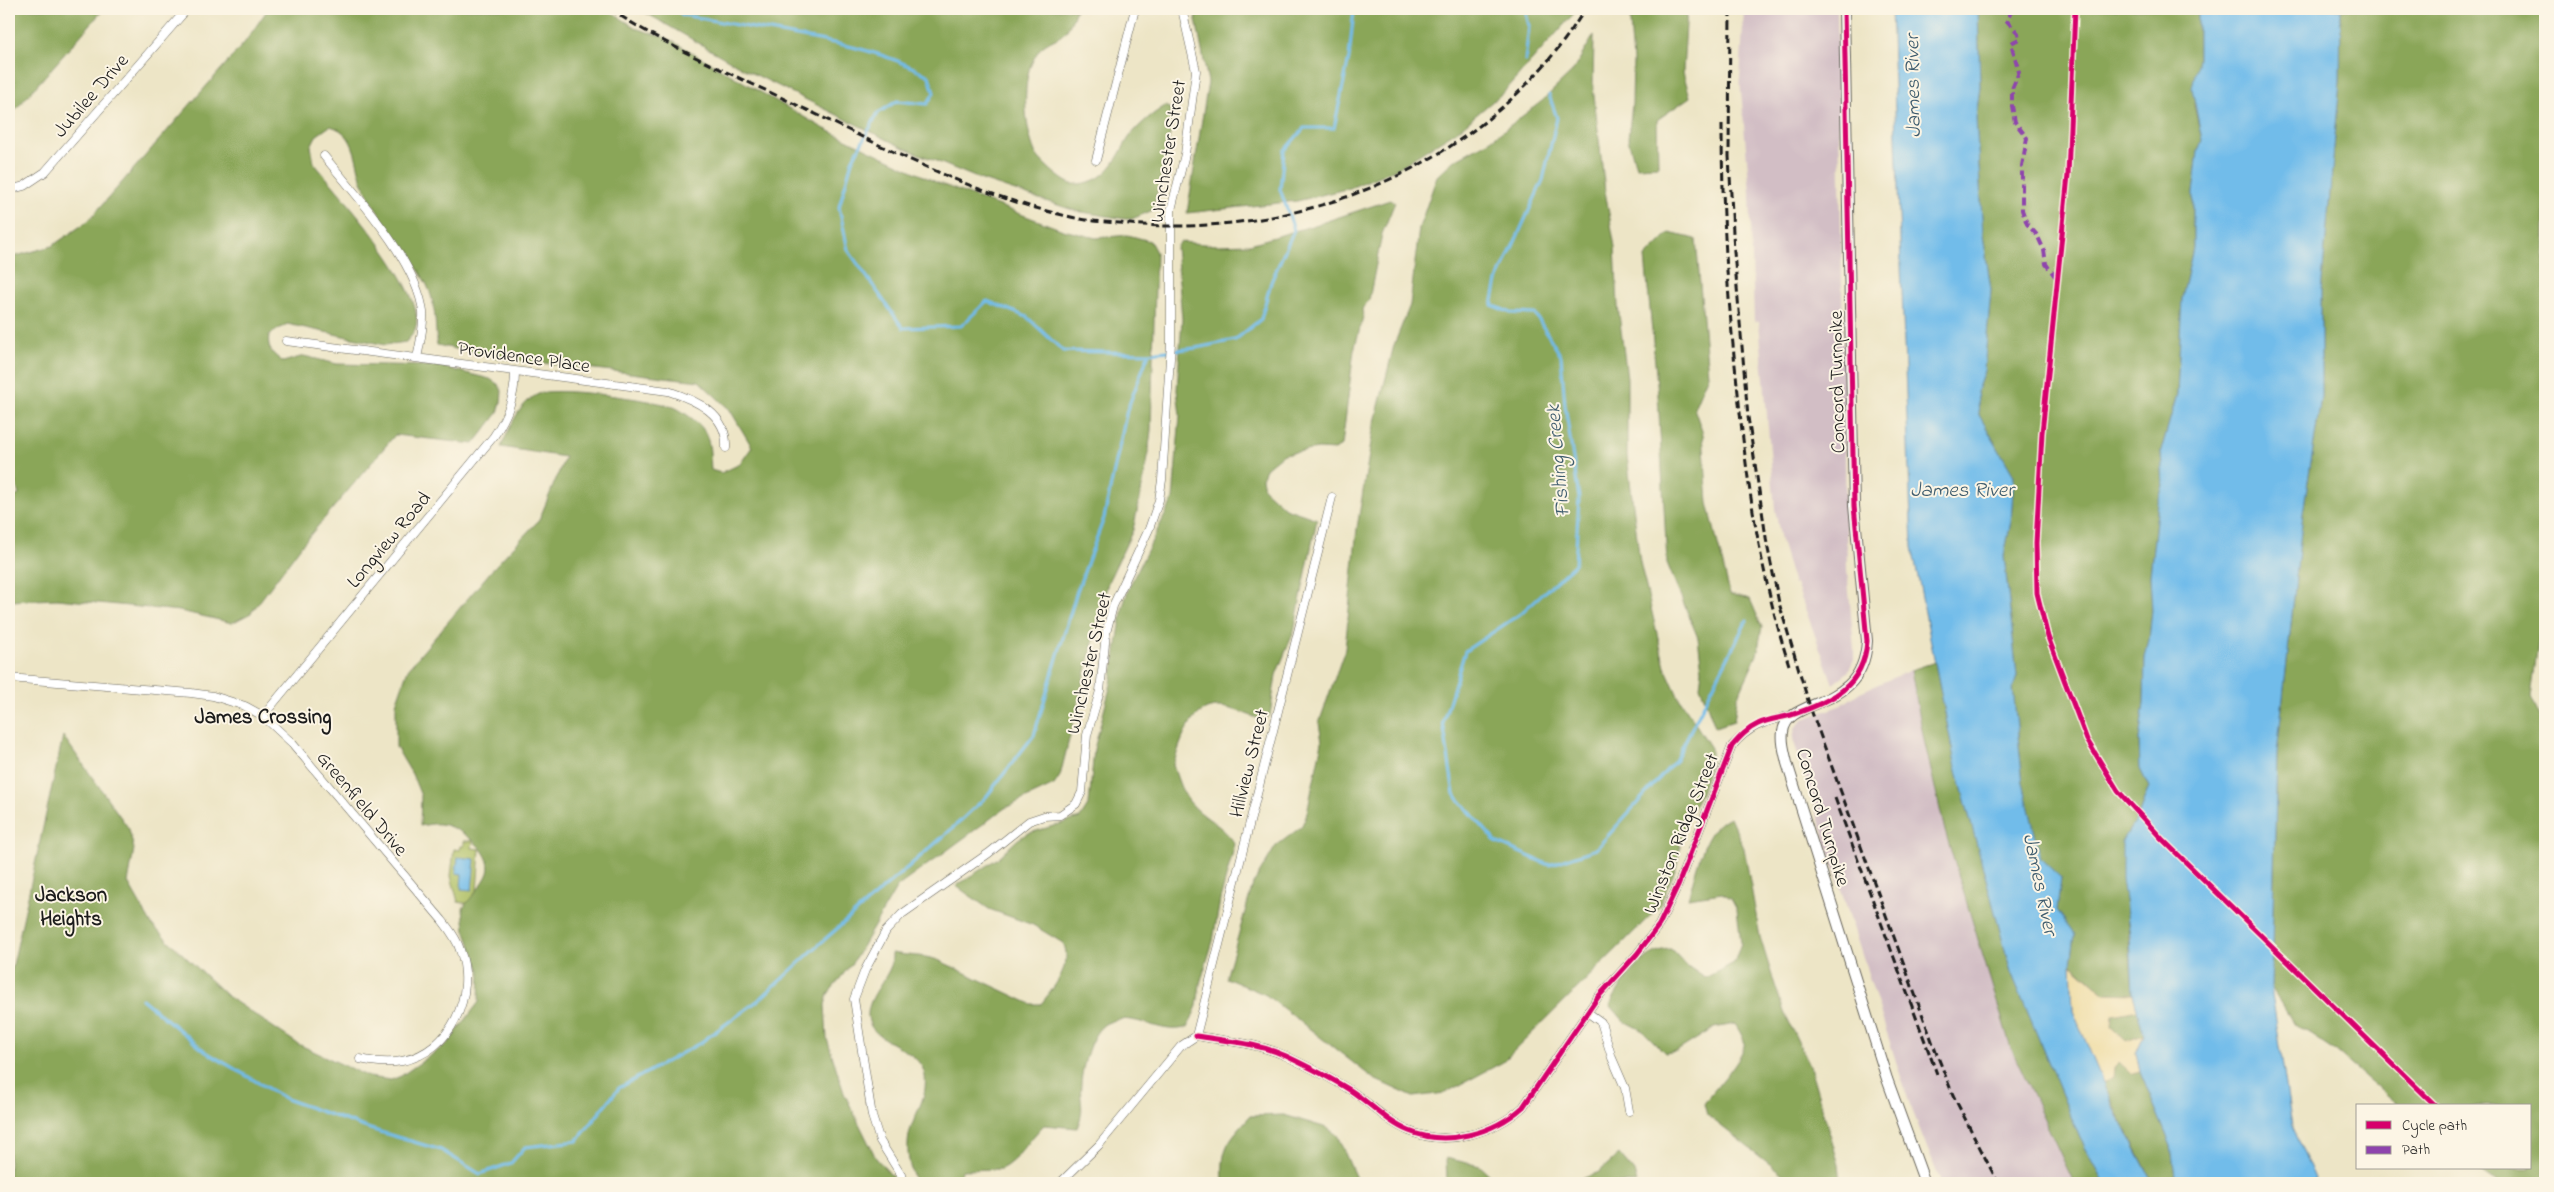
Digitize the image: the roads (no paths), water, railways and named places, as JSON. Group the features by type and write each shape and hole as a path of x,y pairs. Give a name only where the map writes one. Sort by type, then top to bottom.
{"street":[{"name":"Jubilee Drive","path":"9,190 24,186 45,172 188,9"},
{"path":"1096,160 1135,9"},
{"name":"Winchester Street","path":"906,1183 880,1141 872,1116 854,999 865,970 886,931 902,914 989,853 1029,821 1068,811 1076,804 1082,792 1087,735 1100,691 1106,634 1113,606 1149,529 1159,500 1171,343 1171,210 1184,154 1196,71 1182,9"},
{"name":"Concord Turnpike","path":"1844,9 1854,506 1867,641 1866,658 1861,671 1845,689 1792,714 1782,733 1787,763 1887,1078 1925,1183"},
{"path":"324,156 375,218 415,286 423,312 423,326 417,358"},
{"name":"Providence Place","path":"286,341 515,372 640,386 678,394 695,401 715,417 725,430 726,448"},
{"name":"Longview Road","path":"263,716 494,436 508,411 513,396 515,372"},
{"name":"Hillview Street","path":"1196,1036 1332,498"},
{"name":"Greenfield Drive","path":"9,678 213,696 245,706 263,716 292,743 442,920 460,947 464,959 465,989 463,1002 456,1020 440,1041 404,1061 380,1063 360,1059"},
{"name":"Winston Ridge Street","path":"1196,1036 1256,1046 1284,1055 1350,1091 1409,1131 1428,1137 1450,1137 1481,1132 1512,1117 1523,1107 1587,1012 1659,925 1678,885 1732,746 1744,733 1759,723 1792,714"},
{"path":"1587,1012 1602,1022 1612,1058 1625,1088 1629,1111"},
{"path":"1060,1183 1098,1144 1181,1046 1196,1036"}],"water":[{"name":"James River","path":"1891,9 1978,9 1980,86 1976,118 1983,235 1991,290 1984,371 1977,391 1979,415 2014,476 2011,521 2004,556 2017,676 2013,689 2023,783 2041,859 2061,878 2057,910 2075,935 2071,963 2073,1011 2113,1106 2153,1183 2105,1183 2080,1138 2011,972 1955,763 1912,547"},
{"path":"2198,9 2341,9 2340,81 2321,292 2321,397 2303,513 2277,753 2271,987 2292,1126 2317,1183 2176,1183 2171,1146 2140,1072 2136,1053 2144,1035 2133,994 2130,935 2122,879 2122,842 2138,816 2149,787 2140,769 2139,740 2144,704 2145,658 2152,610 2150,576 2158,503 2163,485 2161,451 2177,395 2182,299 2193,248 2193,193 2198,152 2202,140 2192,88 2198,59"},
{"path":"458,857 475,859 472,890 461,889 462,874 456,873"}],"waterway":[{"name":"Fishing Creek","path":"674,9 683,15 831,42 864,50 897,61 929,76 934,93 927,104 897,101 878,113 852,161 839,207 848,250 903,328 961,326 987,301 1027,317 1063,351 1149,353 1196,348 1235,340 1261,319 1271,282 1294,230 1280,189 1284,151 1304,128 1334,128 1349,58 1354,9"},
{"name":"Fishing Creek","path":"1525,9 1529,26 1525,61"},
{"name":"Fishing Creek","path":"1549,95 1557,118 1543,180 1497,281 1492,305 1511,313 1535,314 1561,356 1565,405 1579,498 1575,564 1520,614 1465,651 1443,722 1454,794 1496,842 1549,865 1596,849 1675,761 1747,620"},
{"path":"142,999 206,1052 286,1099 370,1129 441,1150 480,1174 511,1163 525,1147 577,1141 619,1088 700,1043 760,999 824,940 945,835 986,797 1034,735 1077,591 1104,518 1127,410 1149,353"}],"railway":[{"path":"610,9 656,37 704,61 900,155 1001,197 1036,208 1089,220 1187,226 1255,220 1321,205 1384,182 1443,151 1498,111 1545,64 1585,9"},
{"path":"1730,9 1729,156 1734,252 1748,417 1767,544 1779,603 1810,707 1936,1052 1953,1095 1998,1183"},
{"path":"1722,124 1724,225 1734,360 1746,462 1763,565 1770,598 1789,665"},
{"path":"1835,798 1937,1074"}],"district":[{"name":"James Crossing","path":"263,716"},
{"name":"Jackson Heights","path":"71,906"}]}
